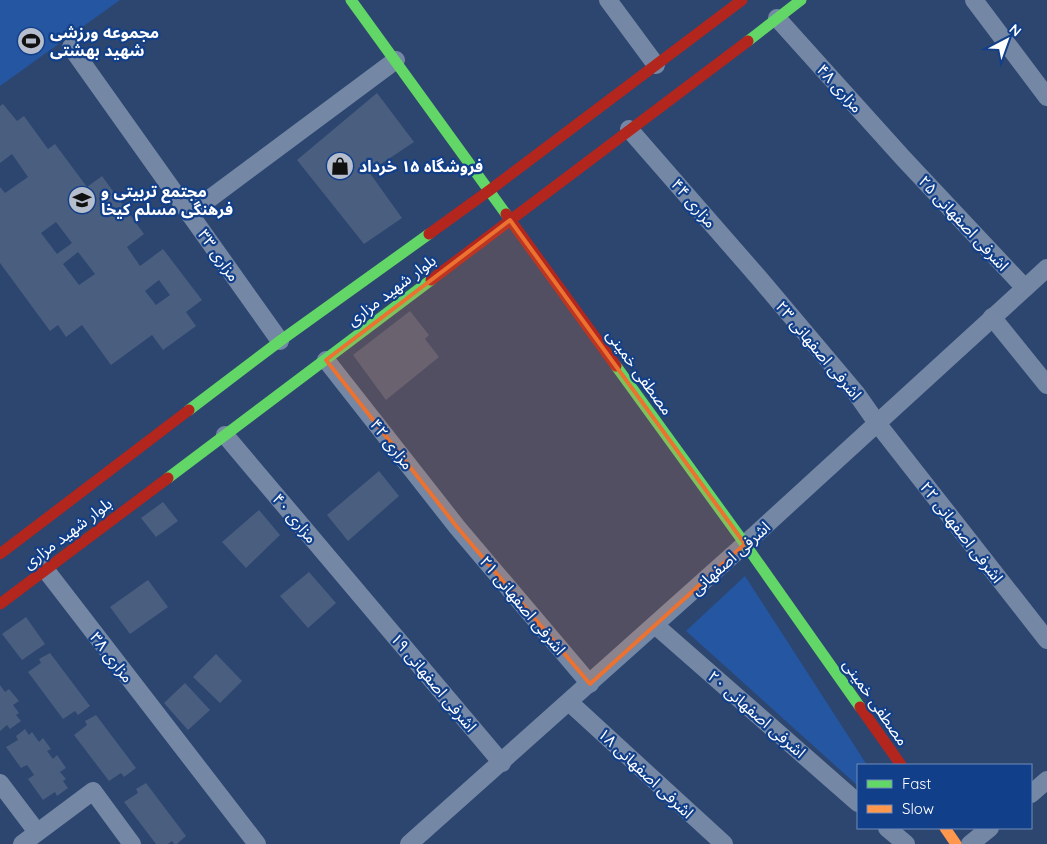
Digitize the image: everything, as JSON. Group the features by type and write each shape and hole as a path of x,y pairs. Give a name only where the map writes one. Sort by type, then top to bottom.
{"main road":[{"name":"مصطفی خمینی","path":"351,0 745,544 900,764"},
{"name":"بلوار شهید مزاری","path":"0,554 280,341 490,190 742,0"},
{"name":"بلوار شهید مزاری","path":"0,603 326,360 801,0"},
{"path":"945,829 956,844"}],"street":[{"path":"608,0 656,65"},
{"path":"974,0 1047,97"},
{"name":"مزاری ۴۸","path":"778,18 903,158"},
{"name":"مزاری ۳۳","path":"70,47 280,341"},
{"path":"189,214 396,60"},
{"name":"مزاری ۴۴","path":"629,129 759,278"},
{"name":"اشرفی اصفهانی ۲۵","path":"903,158 1025,288"},
{"name":"اشرفی اصفهانی","path":"409,844 590,684 1047,268"},
{"name":"اشرفی اصفهانی ۲۳","path":"759,278 856,393 877,423"},
{"path":"992,317 1047,385"},
{"name":"مزاری ۴۲","path":"326,360 457,527"},
{"name":"اشرفی اصفهانی ۲۲","path":"877,423 1047,640"},
{"name":"مزاری ۴۰","path":"225,435 365,602"},
{"name":"اشرفی اصفهانی ۲۱","path":"457,527 590,684"},
{"name":"مزاری ۳۸","path":"44,570 257,844"},
{"name":"اشرفی اصفهانی ۱۹","path":"365,602 502,763"},
{"name":"اشرفی اصفهانی ۲۰","path":"655,625 857,802"},
{"name":"اشرفی اصفهانی ۱۸","path":"569,702 724,844"},
{"path":"1032,793 1047,780"},
{"path":"0,783 37,832"},
{"path":"22,844 93,791 132,844"},
{"path":"888,829 906,844"},
{"path":"970,844 989,829"}],"highlighted area":[{"path":"510,220 745,544 590,684 457,527 326,360"}],"shaded area":[{"name":"مجموعه ورزشی شهید بهشتی","path":"0,0 120,0 0,86"},
{"path":"745,576 866,764 857,764 857,785 686,631"}],"building":[{"name":"فروشگاه ۱۵ خرداد","path":"377,93 414,142 369,172 402,218 364,244 297,160"},
{"path":"3,104 17,121 24,116 48,149 55,144 87,187 102,176 144,234 127,247 140,266 163,249 202,300 186,312 196,326 163,350 152,335 111,365 82,325 66,337 58,325 50,331 0,263 0,187 5,193 28,177 12,154 0,163 0,106","holes":["56,222 72,243 57,254 41,233","78,252 95,274 79,285 63,264","159,280 170,295 156,305 145,291"]},
{"path":"410,311 429,335 425,339 439,357 386,400 353,355"},
{"path":"379,471 399,496 348,541 327,515"},
{"path":"163,502 178,521 156,537 141,518"},
{"path":"259,510 280,535 246,568 222,542"},
{"path":"309,572 336,603 308,628 280,596"},
{"path":"148,580 168,607 130,634 110,607"},
{"path":"26,617 45,644 22,660 2,634"},
{"path":"50,653 90,706 78,715 75,711 63,719 28,672 41,663 39,659"},
{"path":"216,654 242,681 220,703 193,677"},
{"path":"185,683 210,710 188,730 164,703"},
{"path":"0,685 5,692 9,689 19,701 13,705 19,713 16,715 21,721 10,729 7,725 0,731"},
{"path":"96,715 136,768 124,777 121,773 109,781 74,735 87,725 85,721"},
{"path":"25,729 29,735 32,732 39,742 43,738 51,749 47,751 53,759 57,755 66,768 60,772 66,779 63,781 68,788 57,796 55,792 43,800 28,779 34,775 30,769 27,765 21,768 6,747 18,740 16,736"},
{"path":"146,783 186,836 177,844 174,844 172,841 168,844 156,844 124,802 138,793 136,789"}],"traffic: fast":[{"path":"351,0 506,214"},
{"path":"748,41 801,0"},
{"path":"189,410 280,341 429,234"},
{"path":"168,478 431,280"},
{"path":"616,366 860,707"}],"traffic: slow":[{"path":"946,829 956,844"}],"traffic: jam":[{"path":"429,234 742,0"},
{"path":"431,280 748,41"},
{"path":"506,214 616,366"},
{"path":"0,554 189,410"},
{"path":"0,604 168,478"},
{"path":"860,707 900,764"}],"place":[{"name":"مجموعه ورزشی شهید بهشتی","path":"31,41"},
{"name":"فروشگاه ۱۵ خرداد","path":"340,166"},
{"name":"مجتمع تربیتی و فرهنگی مسلم کیخا","path":"82,200"}]}
